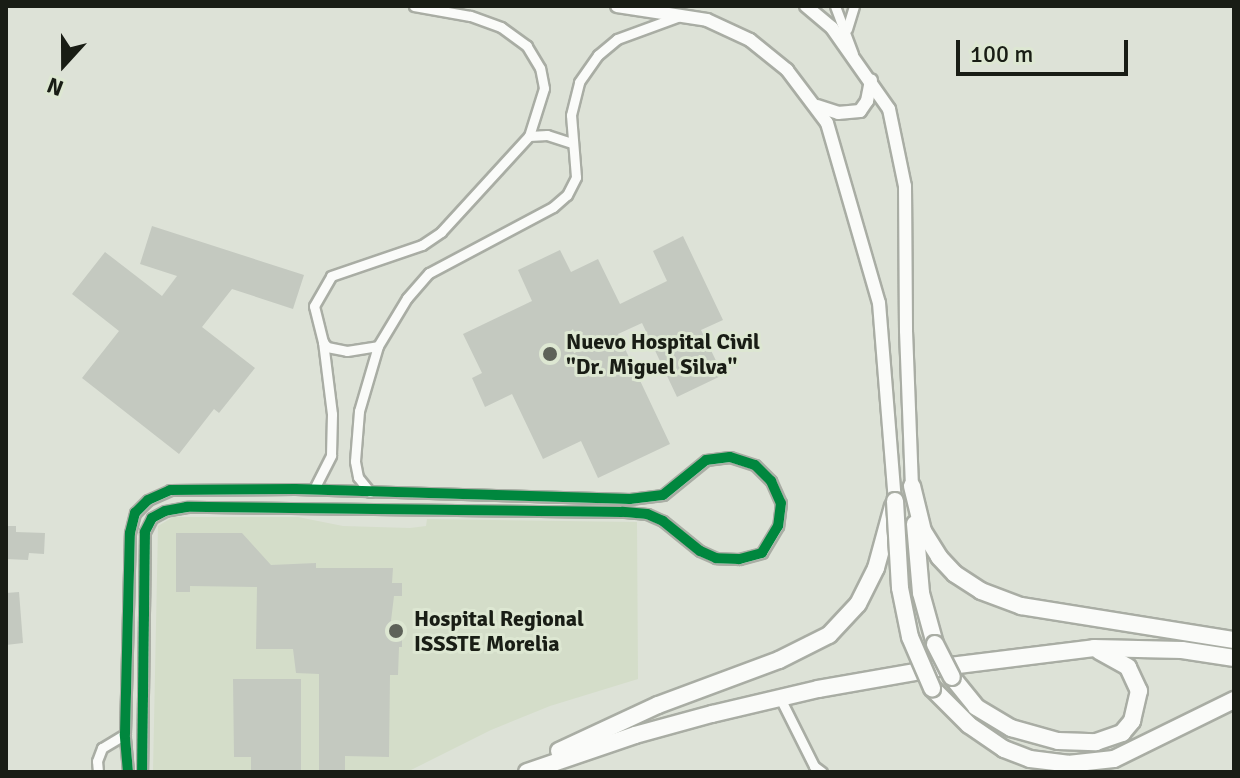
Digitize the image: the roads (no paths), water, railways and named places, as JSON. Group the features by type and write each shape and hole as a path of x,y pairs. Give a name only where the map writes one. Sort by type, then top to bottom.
{"highway":[{"path":"912,486 923,531 939,557 955,574 981,591 1021,606 1234,640"},
{"path":"912,486 921,593 935,644 952,677 976,707 1011,728 1058,741 1096,742 1122,733 1132,721 1139,691 1128,667 1094,648"},
{"path":"895,501 900,588 910,637 932,688 969,725 1004,749 1030,759 1068,764 1114,759 1234,700"},
{"path":"525,772 568,746 658,705 779,660 829,635 858,604 876,568 895,501"},
{"path":"525,772 635,735 780,698 950,666 1094,648 1182,650 1234,658"}],"street":[{"path":"314,489 331,455 331,401 323,342 314,306 331,276 422,245 441,232 529,136 544,88 540,68 527,46 501,27 470,16 414,6"},
{"path":"617,6 707,20 750,40 787,70 827,123 879,303 895,501"},
{"path":"806,6 832,28 889,109 905,186 912,486"},
{"path":"835,6 847,29 854,57"},
{"path":"847,29 854,6"},
{"path":"370,492 358,477 355,461 359,411 378,346 407,298 429,273 553,207 567,195 576,177 571,115 579,82 598,55 617,39 639,28 684,16"},
{"path":"817,106 838,113 860,111 867,101 871,80"},
{"path":"529,136 547,135 572,143"},
{"path":"323,342 327,347 347,351 378,346"},
{"path":"128,772 125,734 128,562 135,513 148,500 170,490 314,489 647,498 663,495 706,460 730,457 755,465 771,481 781,503 778,526 762,553 739,559 716,558 700,551 663,521 647,514 187,507 165,511 152,518 145,532 142,772"},
{"path":"780,698 814,766 822,772"},
{"path":"98,772 97,761 102,748 125,734"}],"place":[{"name":"Nuevo Hospital Civil \"Dr. Miguel Silva\"","path":"550,354"},
{"name":"Hospital Regional ISSSTE Morelia","path":"396,631"}]}
